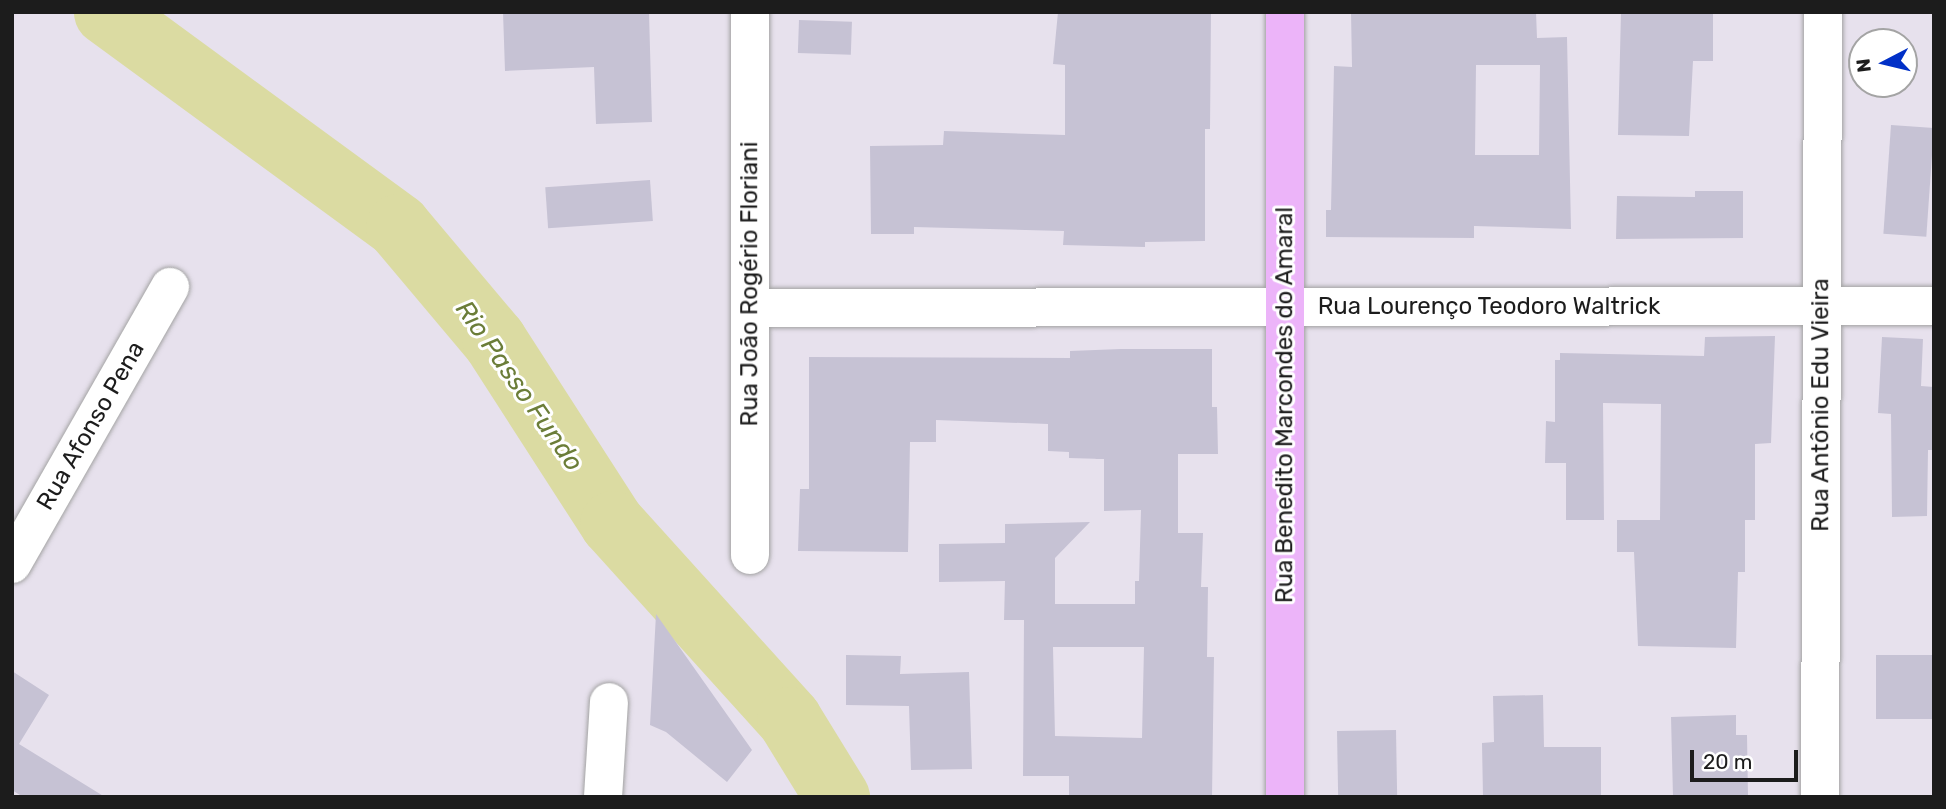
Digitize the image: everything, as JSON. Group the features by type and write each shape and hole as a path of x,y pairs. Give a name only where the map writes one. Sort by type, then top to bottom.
{"main road":[{"name":"Rua Benedito Marcondes do Amaral","path":"1285,12 1285,797"}],"street":[{"name":"Rua João Rogério Floriani","path":"750,12 750,555"},
{"name":"Rua Antônio Edu Vieira","path":"1820,797 1823,12"},
{"name":"Rua Afonso Pena","path":"12,564 170,287"},
{"name":"Rua Lourenço Teodoro Waltrick","path":"750,308 1934,306"},
{"path":"603,797 609,702"}],"building":[{"path":"503,12 649,12 652,122 596,124 594,67 505,71"},
{"path":"1058,12 1211,12 1210,129 1205,129 1205,241 1145,242 1145,247 1063,245 1064,231 914,227 914,234 871,234 870,146 943,145 944,131 1065,135 1065,65 1053,64"},
{"path":"1351,12 1536,12 1537,38 1567,37 1571,229 1474,226 1474,238 1326,237 1326,210 1331,210 1334,66 1352,67","holes":["1476,65 1540,65 1539,155 1475,155"]},
{"path":"1621,12 1713,12 1713,61 1693,61 1689,136 1618,135"},
{"path":"799,20 852,22 851,55 798,53"},
{"path":"1891,125 1934,128 1926,237 1883,234"},
{"path":"650,180 653,221 548,228 545,187"},
{"path":"1695,191 1743,191 1743,238 1616,239 1617,196 1695,197"},
{"path":"1775,336 1771,443 1755,444 1755,520 1745,520 1745,572 1738,572 1736,648 1638,646 1634,552 1617,552 1617,520 1660,520 1661,404 1603,403 1604,520 1566,520 1566,463 1545,463 1546,421 1555,422 1555,360 1560,360 1560,353 1704,356 1705,337"},
{"path":"1882,337 1923,339 1921,386 1934,387 1934,450 1928,450 1927,516 1892,517 1891,414 1878,413"},
{"path":"1212,349 1212,407 1217,407 1218,454 1178,454 1178,533 1203,533 1201,587 1208,587 1207,657 1214,657 1212,797 1069,797 1069,776 1023,776 1024,620 1004,620 1005,581 939,582 939,544 1005,543 1005,524 1090,522 1055,558 1055,604 1135,604 1135,581 1139,581 1141,510 1104,511 1104,459 1069,458 1069,452 1048,451 1048,424 936,420 936,442 910,442 908,552 798,551 800,489 809,489 809,357 1070,358 1070,351","holes":["1053,647 1144,647 1142,738 1055,736"]},
{"path":"656,614 752,750 727,782 666,732 650,725"},
{"path":"846,655 901,656 900,674 969,672 972,769 911,770 909,706 846,705"},
{"path":"1876,655 1934,655 1934,719 1876,719"},
{"path":"12,671 49,695 19,744 105,797 23,797 12,790"},
{"path":"1543,695 1544,747 1601,747 1601,797 1483,797 1482,743 1494,742 1493,696"},
{"path":"1736,715 1736,735 1747,735 1748,797 1673,797 1671,717"},
{"path":"1396,730 1397,797 1338,797 1337,731"}],"waterway":[{"name":"Rio Passo Fundo","path":"106,12 398,226 494,340 612,523 789,719 837,797"}]}
